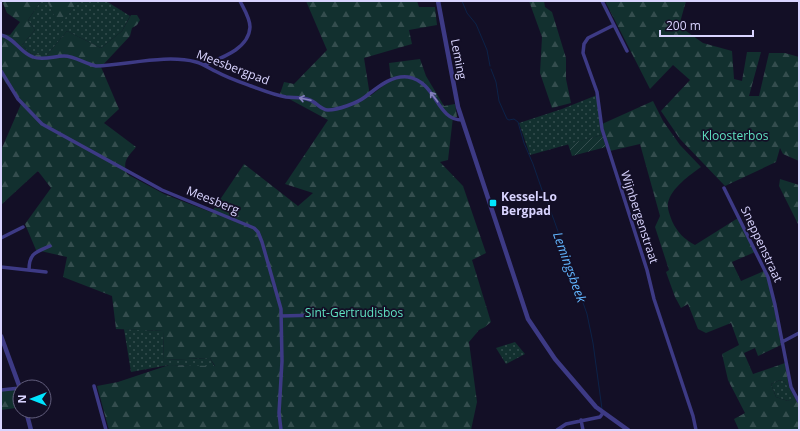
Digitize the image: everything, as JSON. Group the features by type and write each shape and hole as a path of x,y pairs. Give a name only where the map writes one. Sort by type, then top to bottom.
{"street":[{"path":"204,65 234,51 248,36 250,27 249,20 240,1"},
{"name":"Leming","path":"438,1 448,62 458,107 528,319 555,359 596,407 628,430"},
{"path":"602,1 627,51"},
{"name":"Wijnbergenstraat","path":"614,25 588,38 584,44 583,53 597,92 602,129 647,270 654,299 693,416 696,430"},
{"name":"Meesbergpad","path":"1,35 11,39 31,56 39,59 67,56 96,66 171,60 195,62 250,86 287,97 310,100 325,109 335,109 359,101 376,87 392,80 407,77 417,80 427,89 437,99 446,115 457,120 462,120"},
{"name":"Meesberg","path":"1,71 18,98 42,124 162,190 254,228 258,232 280,303 282,361 280,430"},
{"name":"Sneppenstraat","path":"724,188 768,277 772,290 791,387 799,402"},
{"path":"1,238 23,227"},
{"path":"29,270 29,262 33,254 50,246"},
{"path":"1,267 46,272"},
{"path":"281,316 319,315"},
{"path":"782,342 799,333"},
{"path":"1,336 17,379"},
{"path":"94,386 106,430"},
{"path":"1,390 12,389"},
{"path":"557,430 566,424 600,417 603,413"},
{"path":"28,419 31,430"},
{"path":"581,420 583,430"}],"green space":[{"name":"Sint-Gertrudisbos","path":"2,1 41,1 28,20 35,30 22,45 30,53 39,55 47,55 67,31 101,48 122,31 131,15 137,15 140,20 137,25 132,28 130,36 101,67 119,109 104,123 136,147 126,162 125,166 127,174 164,194 213,213 213,210 244,164 298,206 313,193 285,184 328,120 280,94 284,82 294,84 327,50 306,1 417,1 419,7 435,7 437,25 409,30 412,44 364,58 370,96 391,80 389,63 420,59 426,76 444,106 455,104 457,117 453,117 448,160 440,162 463,186 486,253 472,260 491,322 479,330 469,342 477,402 471,430 109,430 97,386 118,382 169,365 215,366 210,358 164,360 163,331 116,329 112,296 63,277 67,257 36,250 25,224 51,188 38,171 1,205 1,147 2,148 21,104 1,76 1,34 10,35 20,22 7,13"},
{"path":"41,1 47,1 59,24 76,5 82,1 106,1 130,16 122,31 101,48 67,31 47,55 30,53 22,45 35,30 28,20"},
{"path":"47,1 82,1 76,5 59,25"},
{"path":"529,1 544,1 545,7 552,12 566,58 566,79 571,103 552,108 540,73 542,37"},
{"name":"Kloosterbos","path":"605,1 686,1 679,26 703,43 732,51 734,79 742,81 747,52 761,52 749,96 759,96 769,53 785,53 799,57 799,161 783,154 780,148 776,162 725,186 680,139 661,111 690,80 673,65 650,89"},
{"path":"597,95 602,135 530,155 519,123 562,109"},
{"path":"653,101 663,121 680,145 701,167 682,182 670,197 668,210 676,229 684,238 695,245 738,218 755,252 732,262 741,281 764,271 770,286 781,345 758,356 755,348 744,353 753,374 785,363 789,387 799,405 799,430 739,430 734,419 745,413 728,380 722,354 739,345 731,323 706,333 698,329 688,304 681,308 675,297 666,272 669,270 655,227 660,216 640,144 610,151 602,124","holes":["780,380 785,382 793,398 788,401 776,397 771,384"]},
{"path":"602,135 606,147 572,156 568,144"},
{"path":"780,179 799,185 799,226 779,186"},
{"path":"124,329 163,331 164,360 210,358 215,367 169,365 131,372"},
{"path":"515,342 525,354 506,364 496,348"},
{"path":"780,380 785,382 794,398 788,401 776,397 771,384"},
{"path":"12,389 12,409 1,410 1,390"}],"waterway":[{"name":"Lemingsbeek","path":"462,1 467,13 476,24 487,50 490,66"},
{"name":"Lemingsbeek","path":"491,69 496,82 499,101 507,119 514,119 518,122 524,143 554,220 587,314 593,343 602,409"}],"place":[{"name":"Kessel-Lo Bergpad","path":"493,203"}]}
